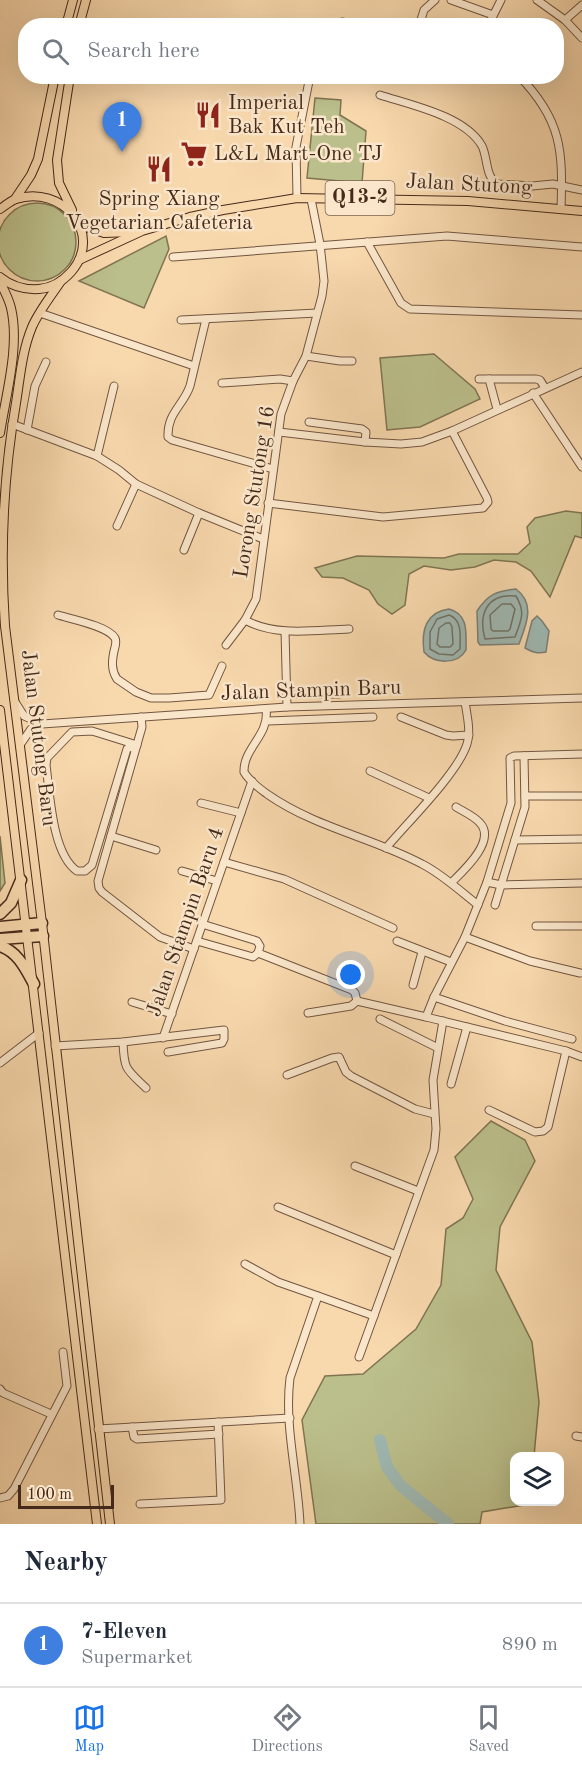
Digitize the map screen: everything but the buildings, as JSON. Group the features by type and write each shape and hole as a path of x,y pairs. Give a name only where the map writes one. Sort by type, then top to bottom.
{"highway":[{"path":"0,914 11,903 21,880"},
{"path":"0,939 42,924"},
{"path":"0,927 28,930 43,936"},
{"path":"0,946 10,950 20,960 34,984"}],"main road":[{"path":"68,18 73,0"},
{"path":"81,18 86,0"},
{"path":"0,209 15,199 31,175 38,159 53,84"},
{"path":"69,84 57,160 60,183 83,239 80,260"},
{"path":"15,199 35,197 51,199 66,207 77,221"},
{"name":"Jalan Stutong","path":"142,231 223,210 297,198 446,200 582,211"},
{"name":"Q13-2","path":"77,221 99,232 111,234 142,231"},
{"name":"Q13-2","path":"80,260 142,231"},
{"name":"Jalan Stutong Baru","path":"80,260 61,281 40,313 25,350 12,424 1,525 0,578 110,1524"},
{"path":"0,277 7,283 27,289 46,288 61,281"},
{"path":"0,282 11,306 14,327 2,402 0,433"},
{"name":"Jalan Stutong Baru","path":"0,710 97,1524"},
{"path":"90,1524 95,1510"}],"street":[{"path":"421,18 424,9 435,0"},
{"path":"452,0 493,15"},
{"path":"492,18 501,0"},
{"path":"537,0 562,18"},
{"path":"582,5 565,20 582,38"},
{"path":"297,198 296,147 308,84"},
{"path":"526,84 552,119 561,151 561,209"},
{"path":"380,95 431,112 469,130 482,147 490,177 497,184 532,186 553,184 582,190"},
{"name":"Lorong Stutong 16","path":"226,645 245,620 256,599 281,414 292,381 306,356 324,281 320,244 311,199"},
{"path":"173,257 447,236 582,247"},
{"path":"367,242 401,303 410,309 582,315"},
{"path":"40,313 194,366"},
{"path":"181,320 317,313"},
{"path":"206,319 186,396 171,417 168,437 273,469"},
{"path":"306,356 352,361"},
{"path":"27,430 35,386 46,362"},
{"path":"279,432 365,442 401,444 422,442 452,431 582,372"},
{"path":"479,379 536,379 540,380 545,388"},
{"path":"489,379 497,409"},
{"path":"222,383 292,381"},
{"path":"97,456 114,386"},
{"path":"533,393 582,466"},
{"path":"309,422 364,429 365,442"},
{"path":"12,424 97,456 136,484 263,539"},
{"path":"318,437 319,424"},
{"path":"268,503 383,517 483,508 488,502 487,498 452,431"},
{"path":"117,526 136,484"},
{"path":"184,550 199,513"},
{"path":"58,615 96,626 111,633 116,643 112,660 114,675 136,692 151,698 169,699 209,695"},
{"path":"245,620 266,629 285,631 349,629"},
{"path":"285,631 287,707"},
{"path":"209,712 209,695 222,666"},
{"path":"287,694 339,694"},
{"name":"Jalan Stampin Baru","path":"42,724 287,707 582,698"},
{"path":"15,702 24,716 33,722 42,724"},
{"path":"386,848 429,798 459,760 467,746 469,735 465,702"},
{"path":"266,709 267,721 244,763 244,772 252,782 284,806 323,825 424,864 478,905"},
{"path":"141,717 142,727 98,881 99,888 106,896 160,937 253,957 258,953 260,946 257,941 202,924"},
{"path":"267,721 373,717"},
{"path":"401,717 446,735 469,735"},
{"path":"20,745 31,729 42,724"},
{"path":"93,731 136,747 127,749 92,865 85,871 77,871 66,861 57,834 46,765 47,758 72,732 93,731"},
{"path":"426,1017 465,937 487,882 511,803 510,758 582,754"},
{"path":"495,905 525,807 524,756"},
{"path":"370,771 429,798"},
{"name":"Jalan Stampin Baru 4","path":"55,1046 163,1038 252,782"},
{"path":"525,796 582,796"},
{"path":"201,803 241,813"},
{"path":"451,883 479,852 484,832 479,822 456,807"},
{"path":"111,836 156,850"},
{"path":"515,840 582,839"},
{"path":"224,862 284,879 393,928"},
{"path":"182,871 218,881"},
{"path":"487,882 501,885 582,883"},
{"path":"536,926 582,926"},
{"path":"465,937 530,960 580,973"},
{"path":"397,941 451,962"},
{"path":"413,985 422,952"},
{"path":"258,953 352,990 357,1001"},
{"path":"434,997 505,1021 572,1039"},
{"path":"308,1013 351,1006 357,1001"},
{"path":"357,1001 566,1051 582,1057"},
{"path":"132,1002 172,1014"},
{"path":"380,1019 438,1048"},
{"path":"359,1357 434,1150 436,1129 432,1080 444,1021"},
{"path":"451,1084 467,1027"},
{"path":"163,1038 224,1030 222,1043 168,1052"},
{"path":"0,1063 39,1033"},
{"path":"123,1042 123,1063 126,1070 146,1088"},
{"path":"489,1110 536,1132 543,1131 548,1127 566,1051"},
{"path":"287,1075 339,1057 346,1072 351,1076 421,1112 434,1114"},
{"path":"355,1166 418,1191"},
{"path":"278,1207 396,1255"},
{"path":"245,1264 278,1282 374,1316"},
{"path":"300,1524 290,1418 291,1378 318,1296"},
{"path":"0,1498 8,1496 14,1489 67,1386 63,1352"},
{"path":"0,1389 3,1393 51,1414"},
{"path":"98,1429 290,1418"},
{"path":"140,1504 221,1500 218,1422"},
{"path":"132,1427 134,1437 137,1439 219,1434"}],"green space":[{"path":"315,98 341,100 340,115 366,131 362,183 307,178"},
{"path":"29,203 45,203 59,209 70,220 76,234 76,250 70,264 59,275 45,281 29,281 15,275 4,264 -1,252 -1,232 4,220 15,209"},
{"path":"166,236 169,249 144,308 79,281"},
{"path":"434,354 475,389 480,399 420,427 387,430 380,358"},
{"path":"566,511 582,513 582,538 575,536 550,597 531,571 516,562 494,560 475,567 451,570 424,566 409,574 405,605 392,614 378,604 369,590 343,578 322,577 315,568 357,556 444,558 459,554 518,554 530,543 527,527 535,518"},
{"path":"0,836 5,883 0,891"},
{"path":"491,1121 525,1140 535,1161 500,1227 496,1270 532,1342 539,1402 534,1452 510,1452 510,1506 518,1506 482,1512 480,1524 316,1524 302,1420 325,1376 363,1374 416,1329 441,1285 446,1229 463,1218 473,1199 455,1157"}],"water":[{"path":"516,589 526,601 528,608 519,644 480,645 477,611 494,594"},
{"path":"449,609 460,615 463,620 466,631 466,650 457,658 440,661 424,652 423,636 430,618"},
{"path":"537,616 549,631 546,652 540,653 525,648 532,621"}],"waterway":[{"path":"380,1440 387,1467 401,1486 448,1524"}],"place":[{"name":"Imperial Bak Kut Teh","path":"208,115"},
{"name":"7-Eleven","path":"122,152"},
{"name":"L&L Mart-One TJ","path":"194,154"},
{"name":"Spring Xiang Vegetarian Cafeteria","path":"159,169"}]}
